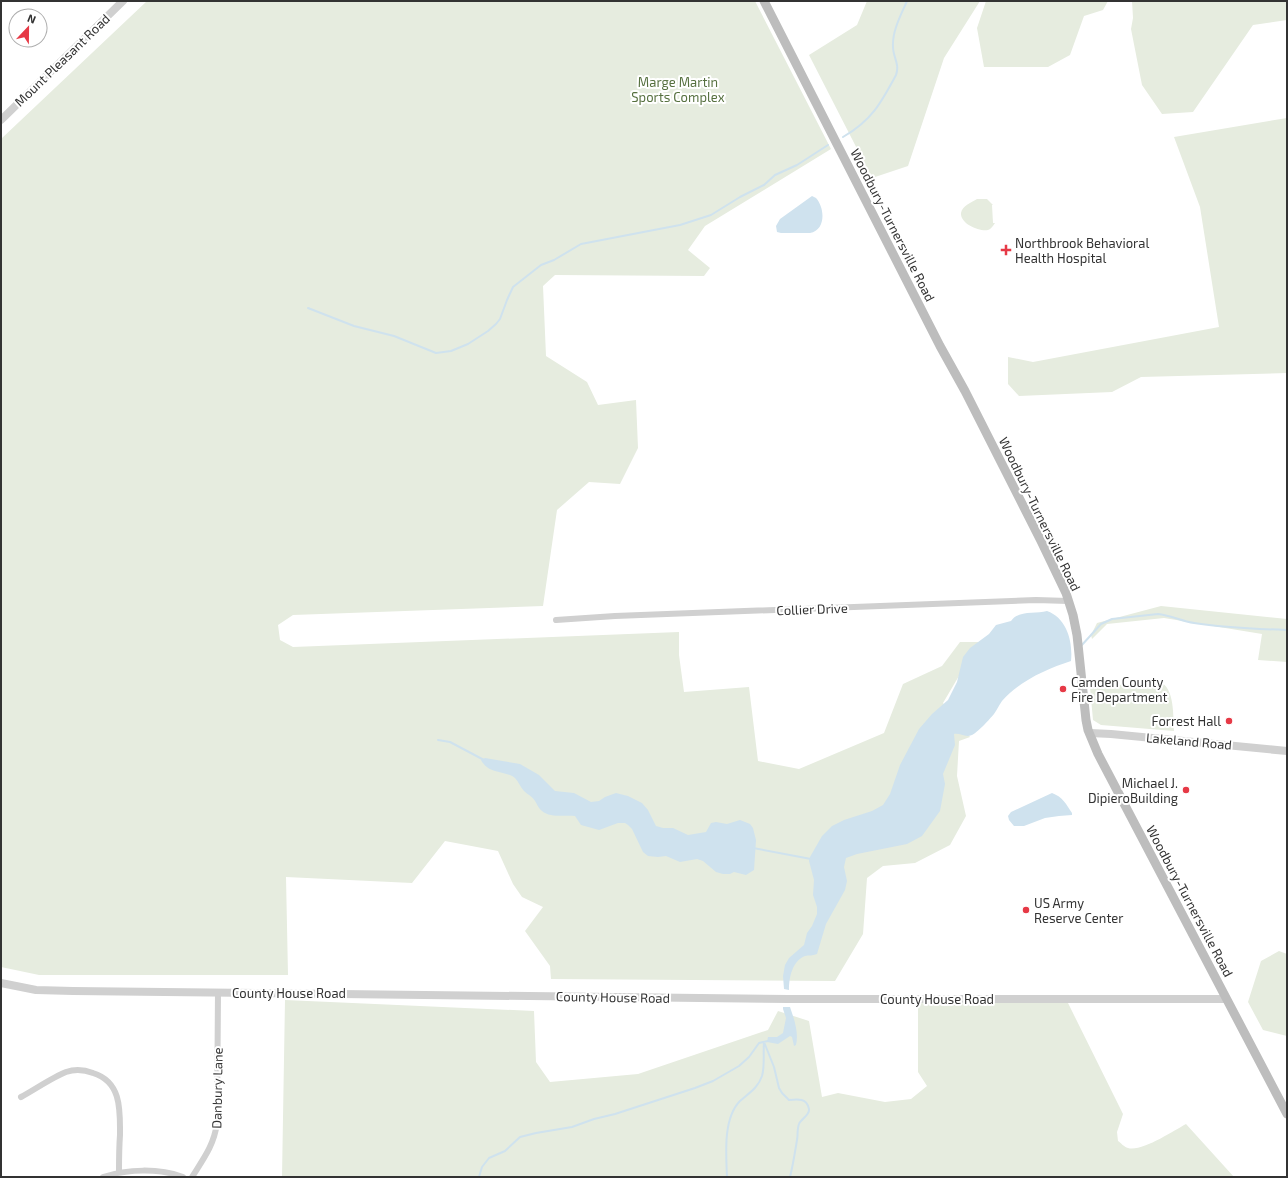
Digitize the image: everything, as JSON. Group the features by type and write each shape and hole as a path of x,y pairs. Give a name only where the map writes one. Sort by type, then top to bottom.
{"main road":[{"name":"Woodbury-Turnersville Road","path":"764,1 1062,582 1073,615 1077,635 1088,730 1098,755 1287,1114"}],"street":[{"name":"Mount Pleasant Road","path":"1,120 123,1"},
{"name":"Collier Drive","path":"556,620 615,616 1036,600 1068,601"},
{"name":"Lakeland Road","path":"1090,733 1287,751"},
{"name":"County House Road","path":"1,983 47,991 781,999 1226,999"},
{"name":"Danbury Lane","path":"192,1177 212,1146 216,1136 218,992"},
{"path":"21,1097 61,1074 74,1070 95,1073 104,1078 114,1091 119,1104 119,1172"},
{"path":"103,1177 119,1172 136,1171 175,1174 183,1177"}],"green space":[{"name":"Marge Martin Sports Complex","path":"147,1 755,1 831,149 705,226 688,250 710,268 704,276 555,275 543,286 546,356 587,382 598,405 636,400 638,448 620,484 589,482 557,510 543,606 293,615 278,625 280,640 293,647 679,632 679,655 684,692 749,687 758,761 799,769 884,733 903,684 942,666 960,642 979,642 943,703 970,737 959,741 957,776 966,816 950,845 915,863 883,866 867,878 863,934 835,981 551,979 550,966 525,931 543,907 522,897 513,884 498,851 445,841 412,883 286,877 288,975 39,975 1,967 1,139"},
{"path":"867,1 980,1 944,58 908,166 872,178 809,55 857,25"},
{"path":"986,1 1108,1 1103,10 1084,16 1070,55 1048,67 984,67 977,28"},
{"path":"1132,1 1287,1 1287,20 1253,25 1193,112 1162,114 1142,85 1131,29 1133,18"},
{"path":"1287,118 1287,373 1141,377 1112,392 1019,396 1008,384 1008,357 1033,362 1219,327 1200,207 1174,137"},
{"path":"977,199 987,199 993,205 993,223 995,223 988,230 980,230 967,224 962,217 961,213 963,208"},
{"path":"1161,606 1287,619 1287,662 1258,660 1262,634 1164,618 1107,624 1092,639 1091,635 1097,623"},
{"path":"1160,682 1165,685 1171,696 1174,731 1101,725 1093,720 1090,687"},
{"path":"1279,951 1287,954 1287,1036 1263,1030 1248,1002 1261,961"},
{"path":"285,1000 534,1011 536,1062 550,1082 638,1074 768,1030 778,1011 809,1021 822,1097 838,1093 885,1102 911,1099 927,1086 918,1072 918,1002 1068,1003 1123,1114 1117,1132 1118,1141 1128,1148 1141,1147 1186,1124 1234,1177 282,1177"}],"water":[{"path":"812,196 816,198 821,207 822,218 819,228 810,233 777,232 776,226 780,219"},
{"path":"1047,611 1054,614 1064,625 1070,639 1071,661 1034,676 1017,687 1002,701 992,716 974,734 967,736 954,734 955,745 943,774 945,784 940,811 922,836 907,844 857,854 846,858 844,867 847,881 845,890 826,924 817,954 805,956 797,962 792,970 789,990 784,989 783,976 785,965 789,958 804,945 807,933 817,914 817,907 813,895 814,880 809,861 822,836 832,826 844,820 872,811 883,805 890,794 900,765 919,729 932,714 948,700 957,682 963,657 970,648 989,634 996,625 1011,621 1018,615"},
{"path":"485,758 520,764 539,775 555,791 574,793 591,802 599,801 616,793 628,796 642,803 648,810 656,826 673,828 688,835 706,832 711,823 716,822 727,824 740,820 750,824 753,828 756,840 754,870 746,875 734,872 730,874 723,874 716,872 703,861 697,859 680,862 666,856 648,856 643,852 632,829 625,823 618,823 599,830 581,825 575,816 549,815 540,809 515,778 488,768 484,765 481,760"},
{"path":"1052,793 1064,801 1072,815 1045,818 1024,826 1014,826 1009,820 1008,816 1011,812"},
{"path":"783,1007 790,1007 794,1021 797,1040 796,1045 794,1046 792,1037 790,1036 778,1044 767,1042 768,1037 777,1037 783,1033 786,1018"}],"waterway":[{"path":"843,137 853,131 875,110 896,75 897,64 893,51 893,41 897,23 907,1"},
{"path":"308,308 354,326 394,336 436,353 451,351 468,344 496,324 500,319 513,287 541,265 554,260 581,244 680,225 711,215 740,197 764,185 775,175 797,165 828,145"},
{"path":"1081,646 1101,624 1112,619 1158,614 1206,625 1287,630"},
{"path":"438,740 450,742 484,760"},
{"path":"753,848 811,859"},
{"path":"479,1177 482,1167 489,1158 505,1151 520,1137 572,1127 695,1088 713,1081 739,1066 749,1057 759,1043 768,1041"},
{"path":"764,1042 782,1093 789,1100 804,1101 808,1105 809,1109 808,1113 798,1126 790,1177"},
{"path":"727,1177 726,1158 728,1126 735,1108 740,1101 753,1090 762,1076 764,1042"}],"place":[{"name":"Northbrook Behavioral Health Hospital","path":"1006,250"},
{"name":"Camden County Fire Department","path":"1063,689"},
{"name":"Forrest Hall","path":"1229,721"},
{"name":"Michael J. DipieroBuilding","path":"1186,790"},
{"name":"US Army Reserve Center","path":"1026,910"}]}
